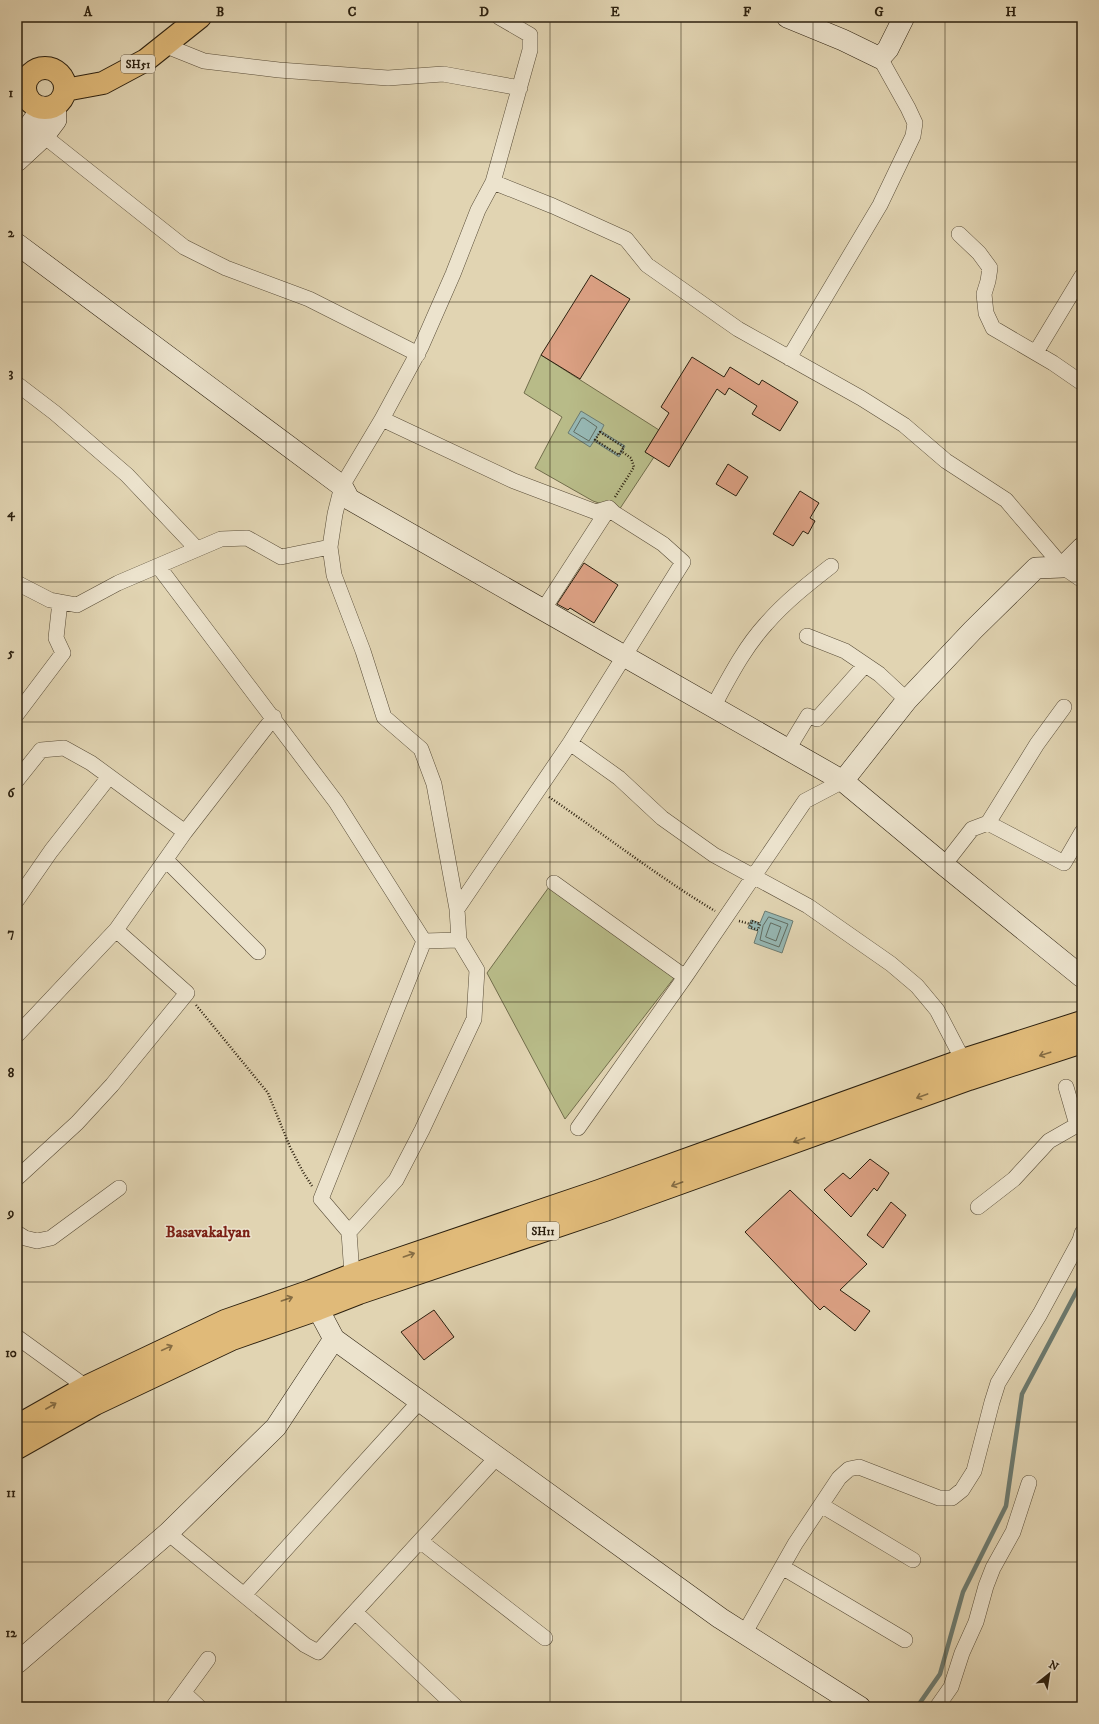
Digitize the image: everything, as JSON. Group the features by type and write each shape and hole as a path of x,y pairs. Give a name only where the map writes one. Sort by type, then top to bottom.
{"main road":[{"name":"SH51","path":"54,101 104,83 146,60 200,17"},
{"path":"50,68 59,73 64,81 54,101 34,104 28,98 25,89 27,80 25,70 50,68"},
{"name":"SH11","path":"17,1426 90,1395 225,1321 315,1300 599,1191 963,1060 1082,1022"},
{"name":"SH11","path":"355,1284 598,1212 969,1079 1082,1042"},
{"name":"SH11","path":"17,1448 90,1395"}],"street":[{"path":"349,1232 396,1180 422,1130 474,1019 477,970 459,940 457,908 434,784 421,749 384,718 363,650 334,575 330,547 334,514 342,486 382,419 418,354 453,274 478,210 493,182 530,50 530,35 499,17"},
{"path":"788,17 843,40 880,58 915,123 913,136 880,205 789,358"},
{"path":"880,58 888,49 904,17"},
{"path":"164,45 204,61 279,70 388,78 443,74 520,88"},
{"path":"17,136 54,101"},
{"path":"17,161 44,136 56,120 54,101"},
{"path":"44,136 184,246 226,268 309,299 418,354"},
{"path":"493,182 553,206 626,239 647,265 738,328 861,398 904,425 946,461 1006,500 1063,566 1082,580"},
{"path":"959,234 979,253 990,268 984,294 986,313 993,328 1036,352 1082,383"},
{"path":"17,244 342,486 349,499 843,781 1082,977"},
{"path":"1036,352 1082,276"},
{"path":"17,384 55,413 127,475 197,549"},
{"path":"382,419 514,481 596,512 608,508"},
{"path":"543,610 608,508"},
{"path":"457,908 570,743 683,562 664,544 608,508"},
{"path":"17,583 50,600 77,604 118,583 221,539 247,538 281,557 330,547"},
{"path":"578,1128 686,978 805,801 843,781 907,700 973,630 1036,568 1063,566 1082,548"},
{"path":"158,566 274,717 336,802 424,940"},
{"path":"713,707 742,656 766,624 792,598 831,566"},
{"path":"17,714 63,654 56,638 60,602"},
{"path":"808,636 845,651 879,674 907,700"},
{"path":"788,749 808,716 817,719 865,665"},
{"path":"944,865 972,829 988,823 1038,744 1064,707"},
{"path":"17,1035 116,930 185,832 274,717"},
{"path":"570,743 619,778 662,818 714,855 808,906 891,964 917,986 936,1010 963,1060"},
{"path":"17,780 41,750 64,748 90,763 185,832"},
{"path":"17,900 51,852 109,777"},
{"path":"988,823 1064,863 1082,832"},
{"path":"166,860 258,952"},
{"path":"554,883 686,978"},
{"path":"17,1178 77,1123 112,1085 187,993 116,930"},
{"path":"424,940 459,940"},
{"path":"355,1284 349,1232 321,1199 424,940"},
{"path":"978,1207 1014,1179 1049,1141 1080,1124 1066,1088"},
{"path":"17,1233 25,1238 37,1241 52,1238 119,1188"},
{"path":"744,1634 795,1544 839,1478 849,1469 859,1467 939,1498 952,1498 962,1490 974,1471 998,1383 1040,1314 1080,1240 1082,1233"},
{"path":"315,1300 334,1339 720,1618 860,1707"},
{"path":"17,1337 90,1395"},
{"path":"17,1663 168,1533 276,1427 334,1339"},
{"path":"244,1595 420,1402"},
{"path":"168,1533 305,1645 318,1652 497,1457"},
{"path":"937,1707 951,1687 962,1653 976,1622 990,1574 1013,1532 1029,1483"},
{"path":"821,1505 913,1560"},
{"path":"420,1541 545,1638"},
{"path":"782,1567 905,1640"},
{"path":"355,1612 456,1707"},
{"path":"173,1707 208,1659"},
{"path":"184,1693 199,1707"}],"path":[{"path":"600,432 624,447 621,451 619,455 595,440 600,432"},
{"path":"608,508 631,475 634,468 631,458 621,451"},
{"path":"539,790 583,820 638,861 693,898 726,917 750,924"},
{"path":"187,993 268,1093 303,1172 321,1199"}],"green space":[{"path":"541,355 659,430 645,452 654,457 619,510 593,501 535,468 562,417 524,393"},
{"path":"549,887 674,978 565,1119 487,973"}],"water":[{"path":"581,411 604,425 601,431 625,446 619,457 594,441 590,447 568,433","holes":["600,432 623,447 619,455 595,440"]},
{"path":"765,911 793,921 782,953 754,943 758,931 748,928 751,920 760,923"}],"building":[{"path":"591,275 630,299 580,379 541,355"},
{"path":"692,357 724,377 730,367 759,385 762,380 798,402 780,431 752,414 757,406 729,388 725,395 717,389 669,467 645,452 669,413 661,407"},
{"path":"728,464 748,477 736,496 716,484"},
{"path":"800,491 819,503 810,518 815,521 808,534 803,531 793,546 773,534"},
{"path":"584,563 618,585 594,623 570,608 568,610 557,604"},
{"path":"870,1159 889,1173 877,1191 874,1188 851,1217 824,1190 843,1173 850,1179"},
{"path":"790,1190 867,1264 840,1290 870,1311 855,1331 824,1306 820,1310 745,1232"},
{"path":"891,1202 906,1215 883,1248 867,1235"},
{"path":"434,1310 454,1337 424,1360 401,1332"}],"waterway":[{"path":"917,1707 940,1674 963,1592 1006,1506 1022,1394 1082,1281"}],"district":[{"name":"Basavakalyan","path":"208,1231"}]}
